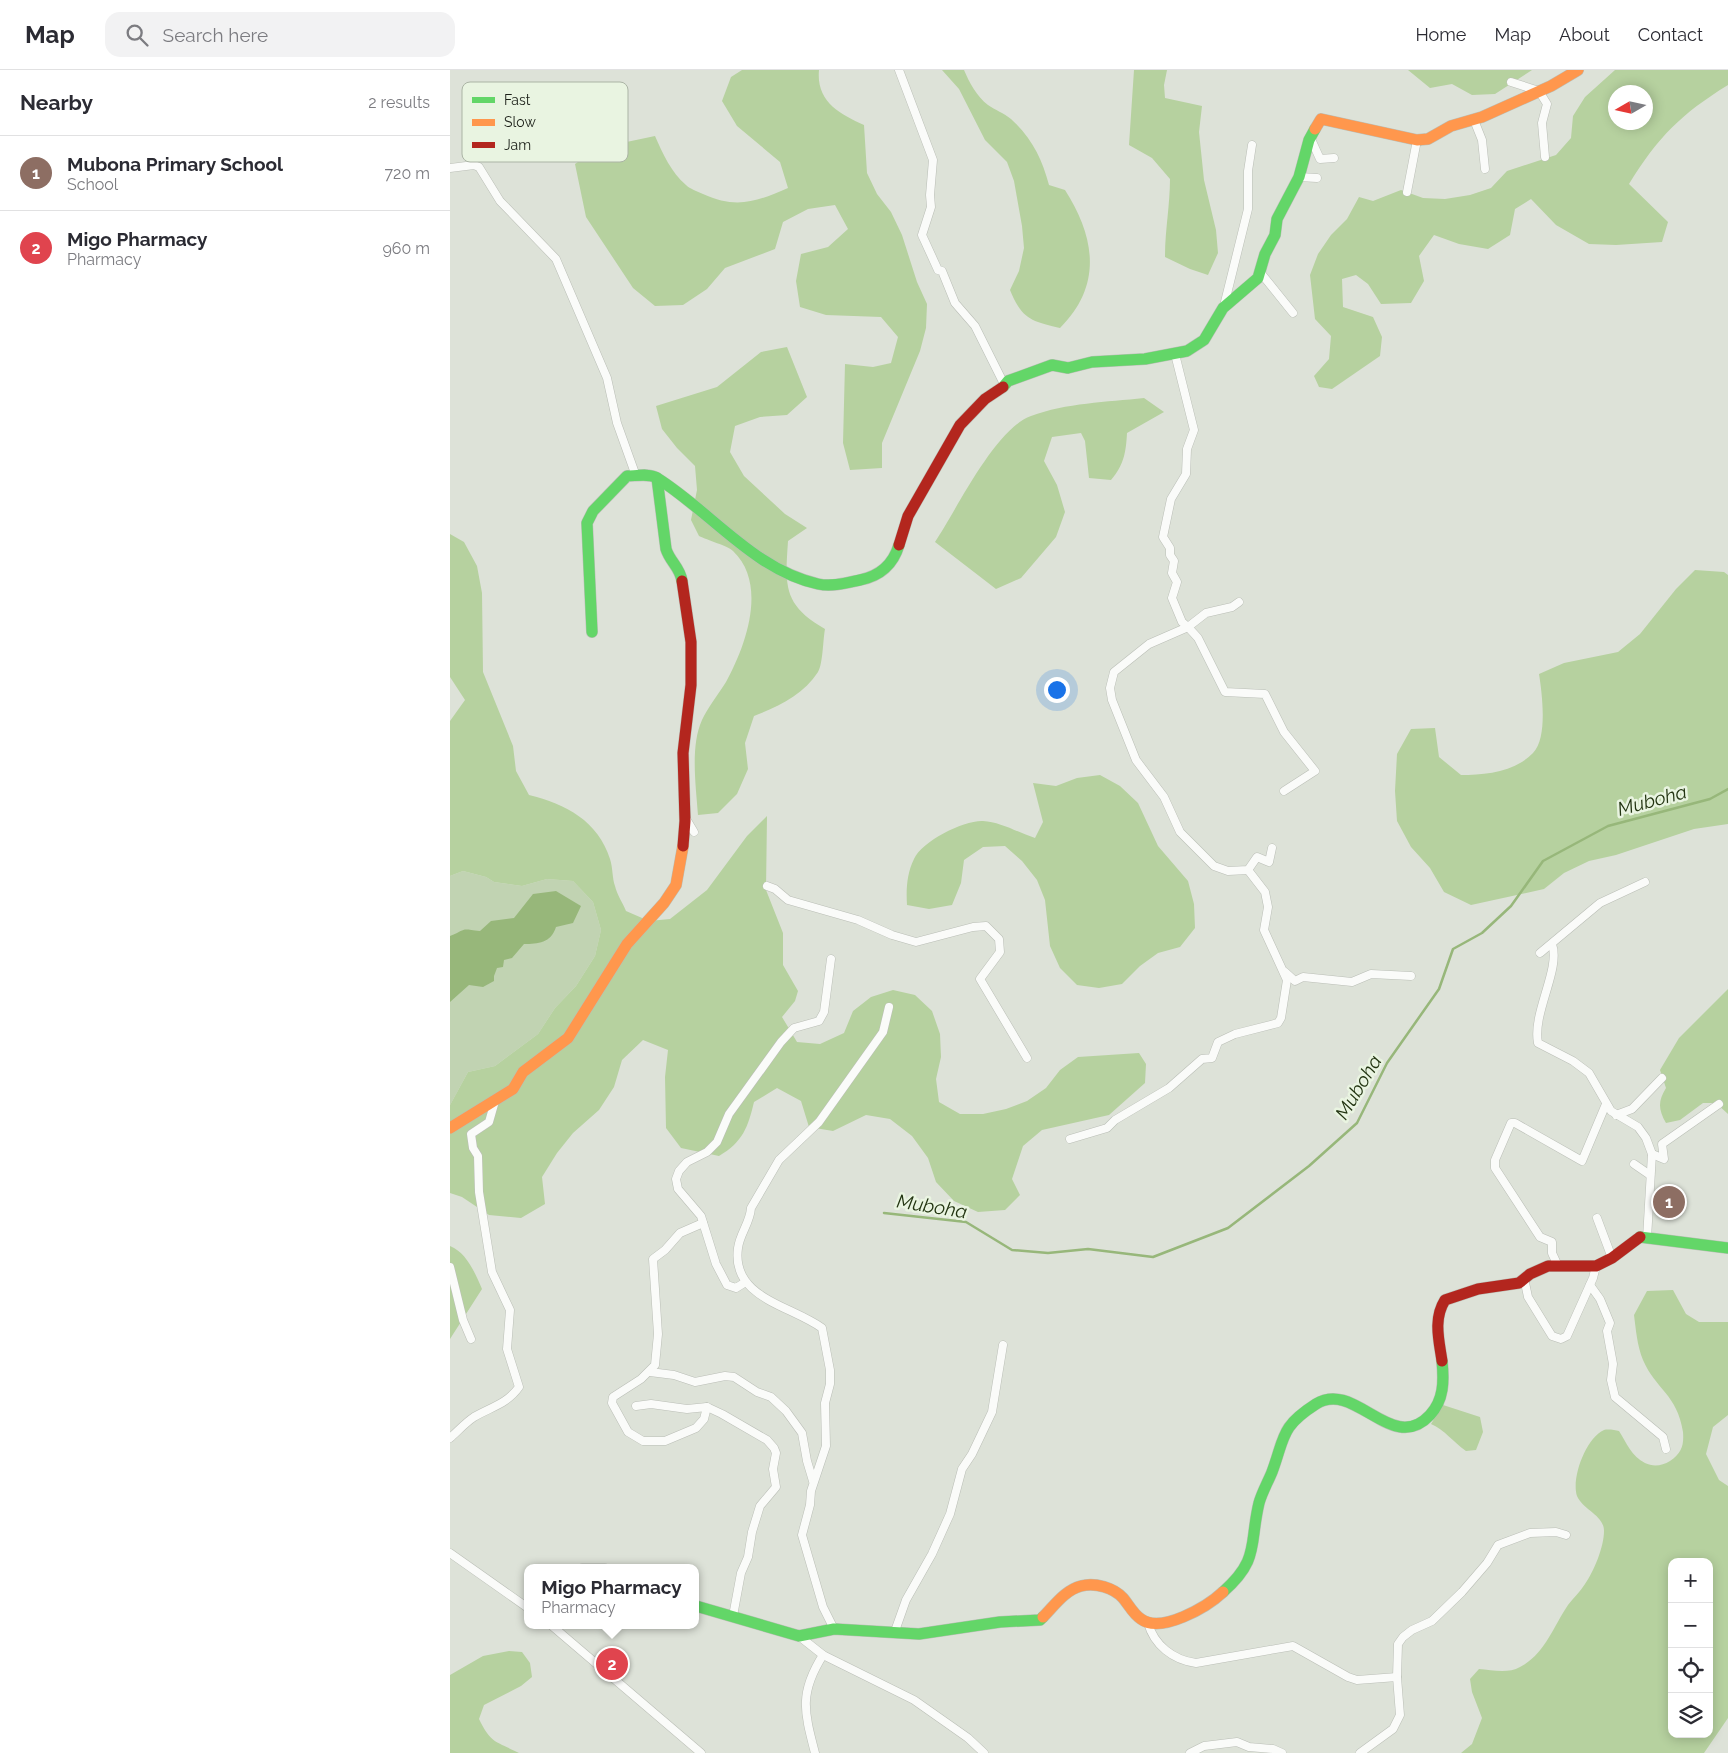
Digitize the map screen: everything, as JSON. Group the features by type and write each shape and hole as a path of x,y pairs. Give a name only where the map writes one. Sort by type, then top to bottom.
{"street":[{"path":"899,70 933,160 930,195 932,207 922,236 938,270 942,270 955,303 975,326 1005,386"},
{"path":"1223,308 1258,278 1275,235 1277,219 1299,177 1310,138 1319,121 1323,118 1417,140 1428,139 1451,126 1474,120 1539,91 1578,70"},
{"path":"1512,82 1539,91 1547,104 1542,123 1545,157"},
{"path":"1474,120 1482,140 1485,169"},
{"path":"1310,138 1320,159 1334,158"},
{"path":"1408,192 1417,140"},
{"path":"592,632 586,523 593,511 627,476 655,476 724,531 775,568 819,584 836,585 868,580 876,577 896,556 908,516 960,425 985,399 1014,378 1052,365 1068,368 1092,362 1145,359 1176,354 1187,351 1204,340 1223,308 1248,209 1248,171 1252,144"},
{"path":"450,168 474,165 480,167 500,201 556,258 607,378 617,423 636,476"},
{"path":"1299,177 1317,178"},
{"path":"1260,272 1293,313"},
{"path":"1176,354 1194,430 1187,449 1186,474 1171,499 1163,537 1170,548 1170,556 1174,561 1172,573 1177,582 1172,598 1182,622 1198,638 1225,692 1265,694 1284,732 1315,771 1284,792"},
{"path":"450,1128 513,1089 523,1072 568,1038 627,944 664,903 676,885 682,857 685,817 683,753 691,685 690,627 680,569 669,558 666,549 657,478"},
{"path":"1239,602 1232,607 1206,613 1188,627 1149,644 1114,672 1110,688 1112,700 1132,752 1164,797 1180,832 1214,866 1228,871 1248,870"},
{"path":"685,817 694,832"},
{"path":"1248,870 1257,857 1270,862 1272,848"},
{"path":"1070,1138 1107,1128 1115,1120 1169,1088 1202,1059 1212,1058 1218,1042 1235,1034 1278,1023 1282,1018 1287,980 1279,968 1264,930 1268,907 1264,892 1248,870"},
{"path":"1540,953 1600,903 1645,882"},
{"path":"767,886 775,889 788,900 858,920 892,935 916,942 973,927 986,926 999,938 1000,952 980,979 1027,1058"},
{"path":"1552,944 1555,954 1543,998 1538,1043 1573,1061 1588,1073 1606,1104 1616,1116 1638,1127 1646,1138 1652,1154 1647,1238"},
{"path":"744,1283 736,1288 728,1286 716,1264 703,1223 697,1211 678,1189 676,1179 679,1171 687,1162 708,1152 717,1142 729,1114 781,1042 794,1028 819,1021 824,1012 830,959"},
{"path":"1279,968 1295,981 1303,977 1352,982 1371,974 1411,976"},
{"path":"834,1629 823,1607 802,1535 813,1483 826,1452 825,1403 830,1384 829,1360 822,1328 762,1297 744,1283 738,1260 738,1248 742,1231 751,1216 751,1208 779,1160 818,1122 883,1032 889,1007"},
{"path":"1616,1116 1632,1109 1662,1078"},
{"path":"450,1438 474,1417 498,1406 512,1396 519,1387 507,1349 510,1310 492,1272 479,1192 478,1156 471,1141 471,1134 489,1122 495,1101"},
{"path":"1558,1266 1552,1253 1552,1242 1540,1237 1495,1168 1495,1160 1511,1123 1515,1123 1582,1161 1606,1104"},
{"path":"1652,1154 1664,1159 1662,1144 1719,1104"},
{"path":"1634,1164 1650,1176"},
{"path":"1596,1218 1612,1258"},
{"path":"703,1223 680,1233 665,1250 653,1259 657,1348 655,1365 650,1372 613,1397 612,1403 628,1432 637,1438 665,1442 679,1437 700,1424 707,1408"},
{"path":"799,1636 834,1629 895,1631 919,1634 1000,1622 1040,1620 1071,1590 1082,1585 1108,1588 1122,1595 1136,1616 1148,1623 1156,1625 1172,1620 1215,1599 1246,1566 1253,1549 1260,1498 1272,1474 1281,1441 1288,1427 1323,1400 1335,1397 1393,1426 1420,1424 1434,1411 1443,1390 1444,1372 1439,1334 1440,1307 1445,1300 1478,1289 1519,1283 1524,1278 1546,1267 1596,1266 1612,1258 1637,1239 1647,1238 1728,1248"},
{"path":"1524,1278 1528,1297 1552,1336 1558,1340 1567,1336 1590,1285 1596,1266"},
{"path":"450,1267 462,1314 471,1339"},
{"path":"1590,1285 1600,1298 1610,1322 1606,1331 1613,1364 1611,1380 1615,1397 1663,1437 1666,1449"},
{"path":"895,1631 903,1605 932,1554 950,1514 962,1469 972,1454 992,1412 1004,1345"},
{"path":"650,1372 674,1375 695,1382 726,1376 734,1377 757,1392 771,1397 786,1411 802,1433 806,1461 813,1483"},
{"path":"636,1406 651,1404 687,1409 707,1408 722,1414 767,1440 776,1453 772,1470 776,1487 760,1506 752,1532 748,1557 741,1573 733,1616"},
{"path":"1360,1753 1393,1728 1400,1715 1397,1677 1398,1644 1403,1636 1432,1621 1462,1592 1487,1563 1498,1545 1530,1533 1556,1532 1566,1535"},
{"path":"450,1553 524,1605"},
{"path":"699,1607 799,1636 823,1655 914,1700 968,1738 984,1753"},
{"path":"1148,1623 1152,1637 1160,1647 1188,1662 1196,1663 1293,1646 1348,1677 1357,1680 1397,1677"},
{"path":"556,1629 701,1753"},
{"path":"815,1753 805,1706 806,1692 814,1670 823,1655"},
{"path":"1190,1753 1204,1746 1236,1742 1249,1747 1273,1749 1282,1753"}],"shaded area":[{"path":"742,70 819,70 819,81 825,98 838,111 864,125 867,173 877,194 891,212 902,235 917,282 927,304 926,328 920,351 882,443 882,468 850,470 843,443 845,364 873,367 891,363 898,337 881,317 826,315 800,307 796,281 801,254 828,247 848,229 835,205 808,209 783,222 775,249 725,268 707,289 683,305 655,306 633,288 586,217 575,164 578,162 628,162 628,142 655,136 668,162 681,180 692,189 715,199 746,202 766,197 788,188 780,162 737,126 722,101 731,77"},
{"path":"942,70 964,70 980,98 1018,126 1030,141 1039,158 1049,185 1065,190 1083,225 1090,260 1088,278 1083,295 1074,312 1060,328 1035,321 1023,313 1014,300 1010,290 1019,271 1024,248 1014,181 1007,162 985,140 959,89"},
{"path":"1134,70 1167,70 1164,85 1165,98 1202,106 1199,132 1204,180 1216,230 1218,253 1208,275 1165,257 1170,179 1152,158 1129,145"},
{"path":"1408,70 1532,70 1495,94 1472,95 1452,84 1430,88"},
{"path":"1615,70 1728,70 1728,85 1697,106 1672,128 1650,153 1629,184 1668,222 1662,242 1616,245 1589,244 1556,225 1531,199 1515,209 1510,235 1488,249 1459,244 1434,235 1419,256 1424,281 1411,303 1381,304 1368,284 1356,275 1342,279 1343,307 1373,317 1382,337 1380,356 1332,389 1319,387 1314,376 1329,359 1331,336 1315,319 1310,275 1318,254 1331,235 1347,219 1359,197 1373,201 1401,190 1423,198 1445,199 1470,195 1491,188 1507,171 1556,155 1571,138 1573,116 1585,97"},
{"path":"787,347 807,397 787,415 760,417 735,426 730,452 744,476 785,514 807,528 788,541 787,582 794,602 801,611 825,629 821,663 818,672 812,680 798,693 781,704 754,716 745,743 748,769 737,794 718,813 698,815 695,754 698,730 704,715 726,682 740,651 750,615 751,597 749,580 744,565 733,551 727,547 699,536 691,520 697,490 695,466 662,429 656,406 717,387 761,352"},
{"path":"1144,398 1164,412 1127,433 1124,458 1111,480 1089,478 1085,441 1081,433 1052,437 1044,461 1057,485 1065,512 1056,537 1021,578 996,589 935,542 991,453 1017,424 1031,416 1058,408"},
{"path":"450,534 464,542 477,566 482,593 483,672 513,746 516,771 529,795 556,803 568,809 589,824 597,834 605,846 610,859 613,880 626,911 649,921 670,919 707,890 747,836 767,816 766,890 783,933 783,965 798,991 795,1001 782,1017 797,1042 820,1044 844,1033 853,1011 871,997 893,990 915,995 932,1011 940,1034 941,1057 936,1079 939,1102 960,1114 983,1114 1006,1109 1027,1101 1046,1088 1060,1070 1078,1057 1139,1053 1146,1064 1145,1083 1109,1115 1042,1130 1023,1146 1012,1179 1020,1195 1005,1210 978,1212 954,1201 936,1182 928,1158 912,1136 890,1119 866,1115 833,1131 809,1127 801,1101 777,1088 754,1102 743,1133 734,1145 719,1156 681,1148 666,1128 665,1077 668,1050 643,1040 622,1060 614,1087 599,1110 573,1133 557,1153 542,1177 545,1204 521,1218 489,1215 462,1197 450,1193 450,1105 468,1072 495,1066 538,1034 555,1008 576,986 595,956 601,930 593,902 573,881 547,879 522,886 494,882 486,877 463,871 450,876 450,721 465,700 450,677"},
{"path":"1695,570 1724,572 1728,575 1728,824 1694,829 1616,855 1589,861 1564,873 1544,889 1471,905 1444,892 1430,868 1411,847 1397,821 1395,791 1397,754 1411,729 1435,728 1439,757 1461,775 1490,773 1518,764 1533,753 1541,737 1543,715 1539,674 1564,663 1618,652 1640,634 1676,589"},
{"path":"1100,775 1120,786 1138,803 1158,846 1188,881 1194,904 1195,928 1180,947 1158,953 1140,966 1122,984 1099,988 1077,985 1060,968 1050,946 1045,900 1037,880 1022,861 1005,846 983,847 964,860 961,883 952,905 929,909 907,905 910,870 918,852 925,845 955,828 983,821 1035,838 1043,822 1033,783 1056,786 1077,778"},
{"path":"463,871 486,877 494,882 522,886 547,879 573,881 593,902 601,930 595,956 576,986 555,1008 538,1034 495,1066 468,1072 450,1105 450,876"},
{"path":"556,891 581,906 573,923 556,927 551,936 543,941 534,944 524,944 512,958 504,960 503,967 497,968 494,981 483,987 469,985 450,1002 450,936 464,930 480,931 491,921 514,918 533,894"},
{"path":"1728,989 1728,1114 1716,1103 1703,1103 1680,1120 1666,1123 1660,1109 1660,1101 1666,1088 1660,1070 1679,1038"},
{"path":"450,1246 466,1258 482,1289 450,1339"},
{"path":"1673,1290 1686,1314 1699,1322 1728,1322 1728,1415 1713,1427 1706,1454 1719,1480 1728,1486 1728,1718 1704,1753 1461,1753 1472,1744 1482,1718 1472,1692 1470,1679 1479,1669 1510,1670 1529,1662 1548,1639 1568,1605 1581,1590 1595,1566 1602,1544 1603,1525 1580,1501 1576,1488 1578,1469 1591,1441 1604,1430 1619,1431 1636,1457 1645,1463 1654,1465 1661,1465 1670,1461 1681,1448 1683,1432 1680,1419 1671,1400 1654,1379 1643,1360 1638,1343 1634,1315 1647,1291"},
{"path":"1443,1405 1480,1417 1483,1432 1476,1450 1466,1451 1441,1429 1431,1424"},
{"path":"509,1651 522,1652 530,1663 532,1677 521,1686 484,1705 479,1719 491,1738 499,1744 519,1753 450,1753 450,1675 483,1656"}],"waterway":[{"name":"Muboha","path":"884,1213 966,1222 1012,1250 1048,1253 1088,1249 1153,1257 1228,1228 1309,1166 1357,1123 1387,1063 1439,989 1453,949 1482,933 1511,906 1543,861 1608,826 1710,799 1728,789"}],"traffic: fast":[{"path":"1003,387 1008,381 1052,365 1068,368 1092,362 1145,359 1187,351 1204,340 1223,308 1258,278 1265,254 1275,235 1277,219 1299,177 1309,140 1315,129"},
{"path":"592,632 587,523 593,511 627,476 654,476 677,491 753,553 795,577 818,584 839,584 874,576 889,564 899,545"},
{"path":"657,478 666,549 682,581"},
{"path":"1640,1237 1728,1248"},
{"path":"1223,1592 1243,1570 1248,1560 1260,1499 1272,1472 1285,1434 1296,1419 1316,1404 1331,1399 1345,1401 1388,1423 1402,1427 1416,1425 1430,1415 1438,1403 1443,1383 1442,1361"},
{"path":"699,1607 799,1636 834,1629 919,1634 1000,1622 1040,1620 1043,1617"}],"traffic: slow":[{"path":"1315,129 1321,119 1417,140 1428,139 1451,126 1482,117 1551,86 1578,70"},
{"path":"450,1128 513,1089 523,1072 568,1038 627,944 664,903 676,885 683,846"},
{"path":"1043,1617 1070,1591 1086,1585 1098,1585 1115,1591 1138,1617 1150,1623 1172,1621 1184,1617 1206,1605 1223,1592"}],"traffic: jam":[{"path":"899,545 908,516 960,425 985,399 1003,387"},
{"path":"682,581 691,642 691,685 683,753 685,821 683,846"},
{"path":"1442,1361 1438,1337 1438,1322 1441,1307 1445,1300 1478,1289 1519,1283 1530,1274 1548,1266 1596,1266 1612,1258 1640,1237"}],"place":[{"name":"Mubona Primary School","path":"1669,1202"},
{"name":"Migo Pharmacy","path":"612,1664"}]}
